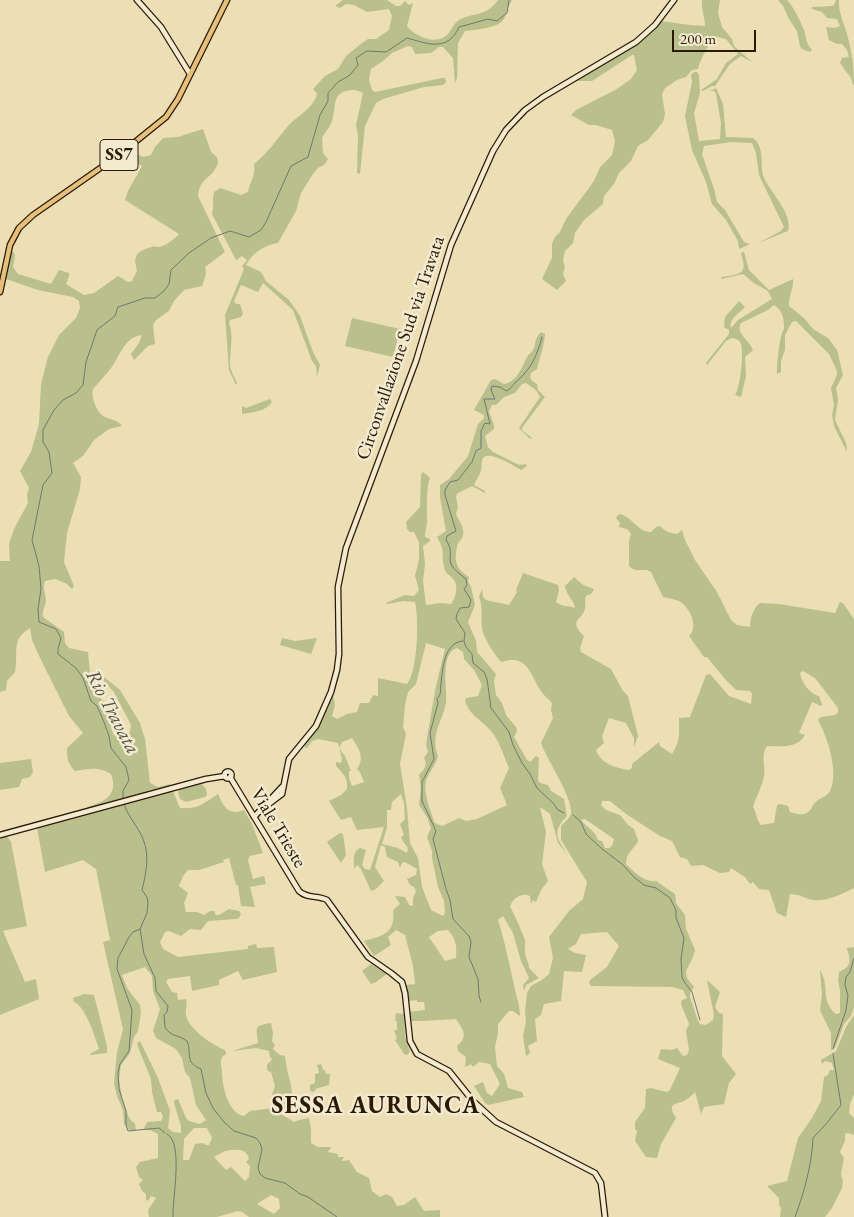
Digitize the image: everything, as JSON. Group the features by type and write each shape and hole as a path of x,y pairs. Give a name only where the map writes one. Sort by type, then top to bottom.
{"main road":[{"name":"SS7","path":"0,292 10,245 14,235 23,223 119,155 166,117 178,99 227,0"}],"street":[{"path":"137,0 161,27 190,74"},
{"name":"Circonvallazione Sud via Travata","path":"254,817 281,796 289,760 316,726 331,692 339,662 338,588 346,548 416,361 451,245 493,151 506,130 525,110 543,97 636,42 655,25 674,0"},
{"name":"Viale Trieste","path":"0,835 175,787 227,776 300,893 306,896 322,897 327,900 368,957 401,982 405,993 410,1041 415,1052 424,1059 449,1071 473,1101 496,1122 595,1173 601,1183 605,1217"}],"green space":[{"path":"343,0 387,0 396,6 400,6 405,1 409,5 413,3 407,26 415,34 432,40 443,38 459,20 490,9 498,0 512,0 504,19 497,25 465,31 458,43 457,78 455,83 453,58 443,47 439,47 431,53 415,54 412,47 408,46 392,53 371,69 369,80 372,90 375,92 442,78 445,78 446,82 443,85 424,87 383,99 376,103 365,126 360,174 357,173 358,136 356,125 363,93 351,90 342,92 339,95 335,102 332,121 322,138 323,153 328,159 313,174 301,193 296,211 278,243 259,250 246,265 261,272 266,281 289,300 300,316 313,352 320,365 317,377 316,366 312,361 293,310 263,283 258,292 241,285 234,301 236,304 240,304 243,314 241,317 230,320 229,323 232,338 230,367 237,383 236,385 229,370 225,315 244,269 242,266 247,260 242,256 236,260 212,214 214,192 220,188 241,195 248,192 254,175 254,164 268,151 288,126 312,104 317,94 313,89 325,76 338,69 346,56 362,43 368,39 376,39 389,30 392,16 389,9 367,12 354,5 346,4 340,8 335,6"},
{"path":"702,0 720,0 718,13 722,27 732,39 734,46 752,62 741,56 730,64 715,86 703,91 701,90 717,79 726,63 738,54 726,39 714,36 698,69 692,70 686,77 677,80 665,88 662,94 665,114 663,122 648,140 638,146 631,161 619,173 614,184 604,196 603,204 584,220 575,233 573,243 565,251 563,260 565,267 563,274 566,281 557,290 542,279 552,258 552,244 566,219 594,181 600,167 612,155 615,141 612,130 589,125 571,115 576,110 617,89 631,79 637,70 634,55 592,81 573,81 643,40 661,21 705,26"},
{"path":"778,0 787,0 794,10 808,45 812,50 810,52 802,49 800,46 797,31"},
{"path":"836,0 839,0 840,13 850,47 854,85 840,63 842,58 849,57 847,50 842,44 829,40 826,27 835,28 840,26 837,19 827,18 822,12 812,9 812,7 832,6"},
{"path":"697,72 699,75 700,93 694,113 699,141 720,139 721,123 716,94 714,91 710,91 716,88 723,104 726,137 753,138 757,142 761,152 764,178 784,211 789,224 788,231 758,243 781,231 784,227 759,175 756,153 752,143 731,142 704,146 702,154 717,202 725,210 744,242 750,244 739,249 738,241 726,220 712,204 706,182 692,150 685,116 692,82 691,75"},
{"path":"203,129 211,152 217,157 218,163 216,168 201,185 198,196 225,252 205,267 206,274 202,286 184,290 174,301 169,311 156,320 153,325 155,344 148,346 134,360 131,354 142,335 131,339 109,371 93,389 93,400 100,414 118,422 122,426 109,429 94,440 83,456 73,463 81,477 80,489 67,533 64,562 74,586 72,589 67,584 55,579 45,581 46,601 43,617 64,632 65,643 69,648 88,652 90,673 99,696 108,707 113,734 119,738 125,737 130,732 131,725 114,692 102,679 104,677 120,690 140,723 145,739 150,783 158,787 170,784 180,808 197,807 218,794 227,809 234,812 244,810 252,824 263,853 250,856 248,860 253,879 264,876 266,884 250,887 255,907 241,906 238,885 236,885 229,858 223,860 224,862 199,870 188,870 179,886 188,893 184,903 186,912 197,912 204,915 214,911 216,915 219,915 229,909 239,911 241,914 236,919 208,921 201,930 190,929 181,936 169,931 165,932 160,942 163,949 178,957 248,949 248,946 256,944 257,948 274,947 277,972 243,980 238,971 219,980 219,985 192,991 190,976 168,979 166,982 172,992 177,993 178,1000 186,999 186,1015 191,1026 208,1040 225,1050 226,1054 222,1058 221,1063 223,1084 230,1105 238,1114 244,1116 250,1111 273,1108 271,1097 275,1086 271,1072 267,1068 272,1059 269,1051 256,1048 232,1051 258,1043 257,1028 271,1023 272,1041 275,1045 273,1049 280,1055 285,1056 292,1093 295,1096 283,1106 281,1114 294,1122 309,1118 311,1143 318,1147 331,1147 328,1152 338,1154 338,1157 344,1157 342,1161 349,1160 357,1172 369,1178 372,1191 380,1197 386,1194 392,1197 397,1206 404,1205 415,1197 424,1211 440,1210 440,1217 249,1217 238,1211 217,1217 149,1217 148,1210 156,1198 151,1196 148,1201 146,1200 146,1194 142,1191 139,1184 143,1180 139,1177 136,1167 140,1162 158,1158 158,1134 144,1128 147,1122 161,1121 163,1117 161,1112 157,1112 151,1079 137,1043 140,1041 158,1078 170,1111 168,1128 173,1132 181,1133 181,1126 174,1103 178,1099 189,1121 200,1124 206,1120 196,1105 190,1078 185,1072 182,1058 176,1049 156,1038 153,1031 160,1009 153,991 152,976 145,967 122,975 127,988 140,1005 141,1013 138,1031 134,1037 130,1053 121,1065 119,1079 122,1098 129,1118 135,1124 136,1130 130,1131 124,1124 123,1110 114,1083 117,1052 123,1029 103,942 110,940 96,869 83,860 45,872 37,828 90,814 87,807 105,800 109,796 112,792 113,781 111,774 106,771 93,769 75,771 69,763 67,748 83,733 69,716 32,640 30,628 20,637 16,647 15,672 7,681 6,690 0,692 0,561 10,561 9,544 14,529 28,503 27,495 29,488 20,471 31,452 39,424 41,384 48,357 59,335 76,318 80,308 79,301 73,297 38,290 6,279 11,253 13,251 15,255 13,267 18,274 51,284 59,270 69,273 66,284 84,295 94,293 118,276 128,282 132,281 137,271 135,261 137,254 148,248 164,246 179,234 125,200 142,166 133,160 137,154 143,157 151,155 163,138 178,137","holes":["194,1128 207,1128 212,1138 209,1145 203,1143 195,1144 189,1160 183,1160 184,1139","240,1150 247,1154 249,1159 246,1162 250,1166 249,1177 245,1181 231,1167 226,1170 214,1157 225,1151","271,1195 279,1199 280,1208 274,1214 257,1204"]},
{"path":"742,252 744,252 749,270 769,290 793,279 789,306 804,318 813,329 828,338 837,350 843,375 836,388 838,399 835,420 846,443 847,452 834,426 832,415 834,405 831,388 837,371 829,354 796,321 792,322 785,335 785,350 781,361 781,372 777,374 784,325 781,312 774,305 768,310 741,323 741,334 753,350 745,357 746,376 741,397 735,395 740,379 742,362 740,342 732,338 726,341 707,365 706,363 729,334 729,330 724,327 725,317 739,301 745,307 733,319 731,328 738,320 772,299 768,291 743,274 721,279 722,277 741,272 744,266"},
{"path":"352,318 400,329 393,357 345,346"},
{"path":"541,332 545,334 537,369 531,373 530,377 545,397 522,428 533,439 529,438 519,428 540,397 536,390 526,383 522,384 515,393 504,397 496,405 492,405 489,412 494,429 485,436 488,447 493,452 519,465 526,464 527,466 521,470 496,457 486,456 482,459 480,472 474,485 485,491 485,493 472,486 456,496 458,507 456,514 463,533 457,545 456,561 461,571 469,577 468,582 475,605 468,622 476,641 477,652 496,674 494,681 496,695 502,703 506,715 516,727 517,731 514,737 527,760 530,762 536,756 539,758 538,780 540,783 548,785 551,791 564,799 567,816 559,826 557,835 568,855 558,843 550,814 540,807 546,832 542,864 548,881 541,890 536,902 533,900 531,904 530,896 523,895 515,899 510,907 525,940 525,954 529,968 539,978 526,985 524,991 523,985 529,978 521,961 513,933 503,916 498,920 519,1004 520,1016 513,1011 509,1011 498,1024 495,1047 497,1066 504,1074 508,1088 522,1092 524,1097 488,1105 474,1086 483,1082 487,1093 492,1096 500,1084 490,1064 479,1062 473,1067 471,1064 465,1067 466,1057 458,1051 457,1046 463,1039 464,1033 456,1019 409,1021 408,1012 425,1010 424,1002 417,1002 417,1000 408,1001 406,985 415,984 413,966 405,935 396,930 388,937 391,945 374,956 364,941 382,935 390,929 393,910 400,904 395,896 405,897 409,905 413,906 413,898 416,891 407,879 416,875 417,869 405,862 402,863 400,868 398,862 387,857 385,847 381,845 375,867 384,881 371,891 361,869 357,865 354,869 355,854 360,848 366,850 362,865 365,869 370,870 384,827 357,830 351,817 341,820 329,801 341,795 347,789 346,779 336,766 336,762 341,763 342,759 339,748 338,743 318,739 312,741 307,748 304,747 318,727 332,694 335,704 332,716 337,719 357,712 360,703 369,703 373,695 378,696 378,678 407,684 411,677 417,644 415,602 386,603 405,595 414,596 419,590 415,576 419,559 419,542 414,532 410,532 407,529 406,522 420,507 421,475 423,472 430,478 427,492 425,537 430,539 430,541 423,546 425,564 423,581 426,605 451,604 455,595 456,584 452,577 446,573 440,542 437,537 446,531 440,497 440,485 449,479 468,456 478,424 484,418 484,415 474,410 491,380 495,379 504,384 509,383 518,374 533,350","holes":["426,643 445,649 427,738 428,752 424,758 424,769 419,775 421,787 419,805 427,817 431,828 427,837 432,851 438,887 444,901 445,913 443,916 431,910 422,887 418,858 410,843 400,764 406,734 403,727 405,705 408,692 416,684","457,648 463,652 464,659 474,670 482,685 478,696 466,698 467,706 494,735 509,768 500,788 507,805 477,819 466,821 459,818 442,826 435,823 433,819 425,785 438,756 435,741 446,703 446,664 451,652","352,738 357,746 361,757 357,769 364,782 352,786 349,778 349,771 351,771 345,756 339,748 342,742","401,794 404,803 405,819 400,824 404,835 401,837 408,848 407,853 398,848 382,844 387,828 387,810 391,810 392,802","448,930 453,936 456,958 445,961 429,937 438,931"]},
{"path":"270,399 272,402 266,408 242,414 242,406 246,408"},
{"path":"619,514 624,515 638,527 651,532 660,526 674,534 682,530 695,560 717,592 731,620 737,625 750,627 752,614 760,603 779,604 835,613 840,602 843,603 854,619 854,888 823,900 813,900 790,894 786,917 777,913 769,890 759,889 753,882 750,884 745,877 731,868 729,872 720,873 703,865 691,866 687,859 680,857 672,841 660,836 610,801 602,801 601,805 606,810 620,815 634,829 638,840 627,856 626,864 640,876 656,881 675,894 676,903 685,915 686,929 695,950 686,971 687,978 694,987 690,997 698,1021 700,1024 706,1025 713,1020 714,1015 707,980 720,992 715,1007 719,1013 723,1014 722,1056 736,1074 729,1083 724,1104 704,1107 701,1114 695,1092 685,1100 673,1105 672,1110 676,1118 661,1144 657,1158 646,1157 635,1141 637,1131 635,1129 635,1122 645,1108 646,1089 651,1088 667,1092 670,1090 680,1068 658,1059 661,1049 672,1050 677,1048 683,1056 687,1055 689,1050 686,1031 689,1024 681,1004 682,1000 687,998 683,990 672,987 591,986 590,980 607,967 619,946 607,932 581,934 576,944 568,949 575,953 586,955 582,972 564,971 561,1001 544,1004 541,1015 535,1019 537,1041 528,1046 530,1053 526,1056 523,1036 526,1022 527,993 531,986 549,974 553,958 549,937 569,911 583,899 587,882 561,840 561,826 571,813 571,806 541,743 553,718 552,703 542,693 531,672 523,663 517,660 501,662 492,650 483,633 479,597 482,589 483,597 486,600 509,605 517,592 516,590 523,573 558,585 559,591 556,602 564,606 575,608 565,586 574,577 583,585 594,589 592,593 586,596 584,612 576,623 584,636 580,648 581,652 611,669 623,691 628,696 638,736 634,747 634,738 626,723 609,718 602,736 604,743 596,750 598,755 605,762 629,770 632,768 632,764 659,742 660,746 672,754 678,740 679,718 690,717 706,675 710,674 729,696 751,704 752,694 750,691 736,690 707,657 704,657 689,636 692,632 693,623 687,608 677,600 663,597 651,572 634,570 629,566 629,541 631,534 627,529 619,527 620,523 616,518","holes":["803,671 815,678 838,708 838,712 835,715 821,717 818,720 825,736 833,765 832,784 829,793 813,804 809,812 795,814 790,812 788,806 780,804 777,805 774,823 761,825 753,807 764,776 765,749 767,746 788,746 798,743 805,735 799,733 812,702 821,706 822,704 819,696 812,693 804,684 800,673","585,819 614,839 612,846 605,848 602,841 598,840 581,820"]},
{"path":"282,638 295,641 317,638 311,654 280,645"},
{"path":"31,759 33,772 30,777 22,779 19,787 0,790 0,763"},
{"path":"201,783 206,789 207,795 205,797 186,802 180,799 178,792 180,788"},
{"path":"340,833 343,834 346,855 341,863 327,842"},
{"path":"6,835 11,842 27,926 3,931 25,982 36,979 39,999 0,1015 0,837"},
{"path":"854,947 854,1007 851,1016 844,1024 835,1048 831,1050 831,1033 820,1010 822,995 820,970 823,976 828,1004 836,1014 840,1013 839,972 847,967 849,962 847,948"},
{"path":"371,964 387,974 371,984 362,971"},
{"path":"84,994 94,995 107,1046 107,1053 90,1054 99,1049 92,1028 82,1009 74,1002 73,998"},
{"path":"396,1013 404,1014 405,1036 410,1052 407,1055 404,1054 395,1040 397,1039 394,1030 397,1030"},
{"path":"854,1015 854,1094 849,1113 854,1118 854,1135 845,1134 845,1141 840,1152 844,1158 841,1174 842,1188 825,1217 780,1217 779,1198 767,1186 787,1181 798,1138 821,1101 824,1077 828,1075 830,1070 834,1070 832,1063 825,1061 822,1064 821,1060 836,1051 846,1027"},
{"path":"321,1064 326,1074 330,1074 329,1085 315,1089 312,1092 310,1085 315,1083 315,1074 319,1073 317,1065"}],"waterway":[{"name":"Rio Travata","path":"123,799 123,791 129,780 126,767 111,748 104,722 97,706 91,701 83,678 76,668 58,654 61,638 56,629 39,622 38,609 41,589 39,566 32,540 43,485 52,473 49,452 43,442 43,430 54,410 63,400 76,393 83,385 86,362 97,330 115,316 118,307 145,298 155,298 169,284 171,270 189,253 211,238 230,231 249,237 261,230 291,166 308,157 320,115 328,101 328,93 338,82 350,75 358,65 356,58 367,51 386,52 407,38 430,44 443,43 449,40 459,27 488,19 497,21 507,13 509,0"},
{"path":"542,337 538,351 525,373 506,391 500,387 492,386 491,390 495,399 484,399 490,424 485,423 481,431 481,448 476,451 472,462 458,480 450,482 445,490 456,531 447,536 446,540 450,548 451,564 466,579 467,585 464,589 471,600 469,607 460,608 456,619 465,633 464,641 472,654 473,663 484,672 487,679 491,708 509,732 513,745 537,788 558,810 564,813"},
{"path":"463,641 456,643 450,648 444,662 440,695 437,699 438,703 430,733 434,759 422,782 422,801 436,831 433,839 450,900 453,919 469,936 471,942 469,957 478,979 481,1002"},
{"name":"Rio Travata","path":"124,803 145,845 147,858 142,890 147,897 148,903 147,913 140,929 144,954 155,978 156,991 168,1006 167,1012 164,1015 165,1027 170,1033 187,1041 190,1060 192,1064 201,1069 206,1093 213,1108 224,1122 234,1131 256,1138 260,1143 262,1149 258,1168 260,1174 265,1178 285,1183 337,1217"},
{"path":"573,815 581,822 586,834 622,864 634,877 644,885 656,888 670,898 676,910 676,918 684,938 681,959 682,977 692,992 700,1020"},
{"path":"140,929 133,932 129,937 118,958 117,969 132,1010 129,1051 120,1064 118,1073 119,1089 126,1111 128,1131 159,1128 165,1133"},
{"path":"833,1049 846,1010 848,996 845,985 846,977 850,972 854,958"},
{"path":"795,1217 807,1178 813,1138 841,1105 833,1054"},
{"path":"167,1134 172,1139 176,1159 173,1217"}],"district":[{"name":"SESSA AURUNCA","path":"376,1106"}]}
